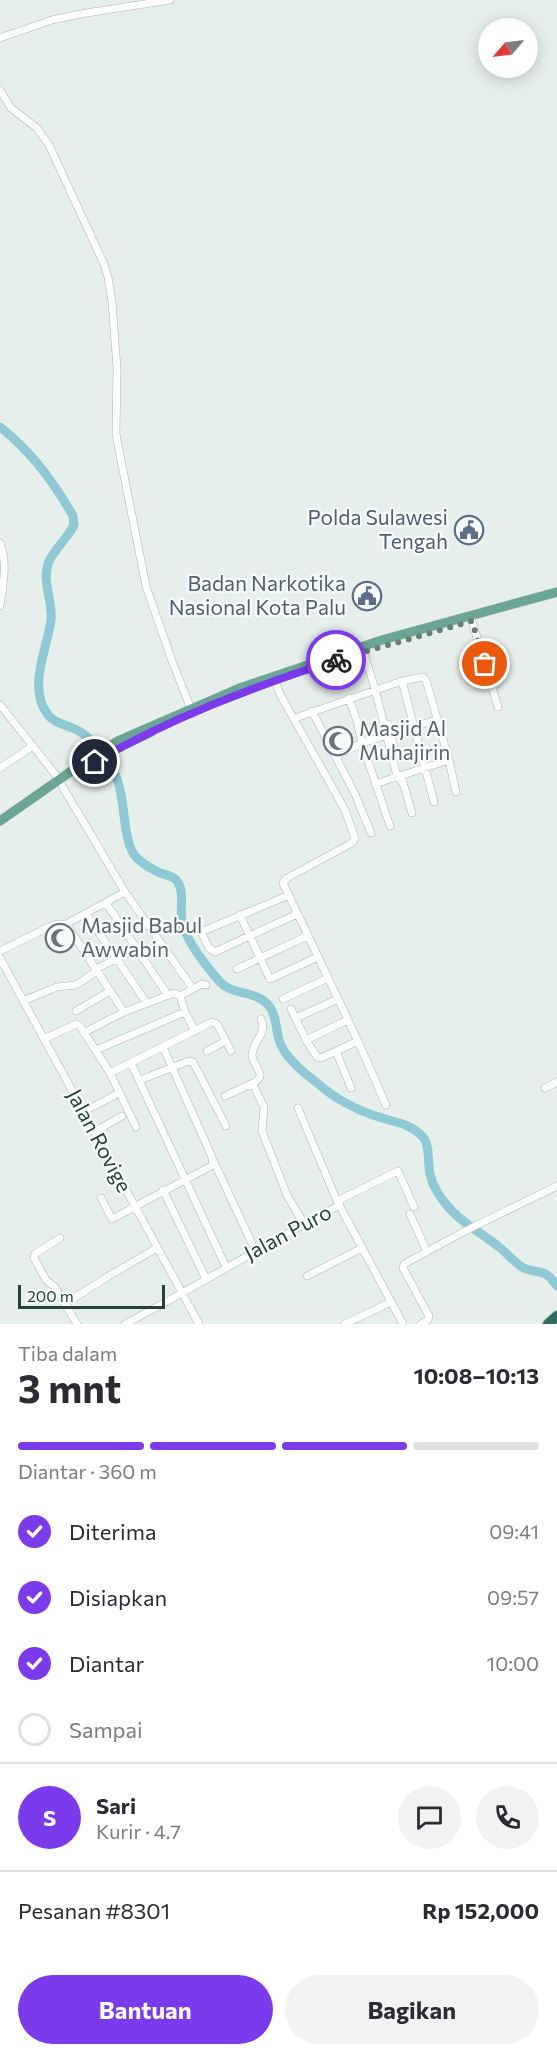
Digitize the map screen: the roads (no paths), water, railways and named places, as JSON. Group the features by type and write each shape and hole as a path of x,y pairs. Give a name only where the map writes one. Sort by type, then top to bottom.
{"highway":[{"path":"548,1324 557,1316"}],"main road":[{"path":"192,711 265,678 557,592"},
{"path":"0,820 149,726 334,658 453,622 472,621 557,598"},
{"path":"0,827 60,782"}],"street":[{"path":"0,38 52,20 139,2 170,0"},
{"path":"0,90 11,108 37,128 49,145 106,270 112,302 116,359 118,446 146,586 192,711"},
{"path":"0,543 2,563 0,606"},
{"path":"472,621 498,707"},
{"path":"363,651 412,813"},
{"path":"295,718 375,688 424,678 449,760 456,792"},
{"path":"275,681 281,696 345,810 355,838 352,843 284,880 283,884 386,1105"},
{"path":"402,681 434,802"},
{"path":"349,698 390,826"},
{"path":"0,705 60,782 125,892 193,989"},
{"path":"312,711 355,794 371,833"},
{"path":"336,756 362,743 436,720"},
{"path":"0,767 33,746"},
{"path":"375,784 400,778 449,760"},
{"path":"0,951 51,926 66,924 125,892"},
{"path":"289,895 201,932 209,948 215,952 297,914"},
{"path":"106,903 167,994"},
{"path":"86,914 146,1002"},
{"path":"240,915 270,978 318,957"},
{"path":"66,924 124,1012"},
{"path":"237,969 308,936"},
{"path":"23,1001 57,987 76,985 136,948"},
{"name":"Jalan Rovige","path":"0,958 198,1324"},
{"path":"283,999 328,978"},
{"path":"180,996 202,984 206,985"},
{"path":"76,1011 110,991"},
{"path":"85,1032 146,1002 174,993 180,996 195,1031"},
{"path":"296,1018 338,999"},
{"path":"291,1009 314,1055 319,1058 358,1041"},
{"path":"96,1050 185,1012"},
{"path":"225,1096 258,1080 260,1074 252,1055 263,1032 261,1019"},
{"path":"306,1040 348,1020"},
{"path":"110,1073 215,1022 231,1051"},
{"path":"44,1039 76,1024 85,1032 110,1073 136,1127"},
{"path":"207,1051 225,1041"},
{"path":"163,1047 255,1250"},
{"path":"336,1051 351,1088"},
{"path":"140,1080 189,1061 193,1062 226,1126"},
{"path":"131,1063 226,1267"},
{"path":"545,1088 557,1082"},
{"path":"253,1083 264,1107 262,1131 287,1195 304,1224"},
{"path":"83,1112 119,1093"},
{"path":"297,1108 339,1203 398,1172 427,1252"},
{"path":"94,1132 122,1116"},
{"path":"101,1198 112,1219 210,1167 214,1162"},
{"path":"421,1324 428,1320 429,1316 403,1266 467,1230 557,1186"},
{"path":"163,1190 206,1279"},
{"name":"Jalan Puro","path":"125,1324 182,1294 339,1203 404,1324"},
{"path":"60,1238 35,1254 34,1258 46,1280 55,1287 77,1324"},
{"path":"65,1305 157,1248"},
{"path":"307,1276 362,1248"},
{"path":"345,1324 391,1302"}],"waterway":[{"path":"0,427 22,446 41,468 73,516 74,525 53,554 46,571 51,620 40,668 39,693 42,704 53,720 75,729 88,738 110,765 120,788 126,833 132,851 147,866 177,881 182,897 183,926 194,948 225,986 258,997 269,1006 274,1015 279,1040 284,1050 306,1074 346,1103 370,1114 406,1125 421,1135 426,1143 431,1179 439,1195 450,1209 519,1265 528,1270 544,1273 557,1286"}],"place":[{"name":"Polda Sulawesi Tengah","path":"469,530"},
{"name":"Badan Narkotika Nasional Kota Palu","path":"367,596"},
{"name":"Masjid Al Muhajirin","path":"338,741"},
{"name":"Masjid Babul Awwabin","path":"60,938"}]}
